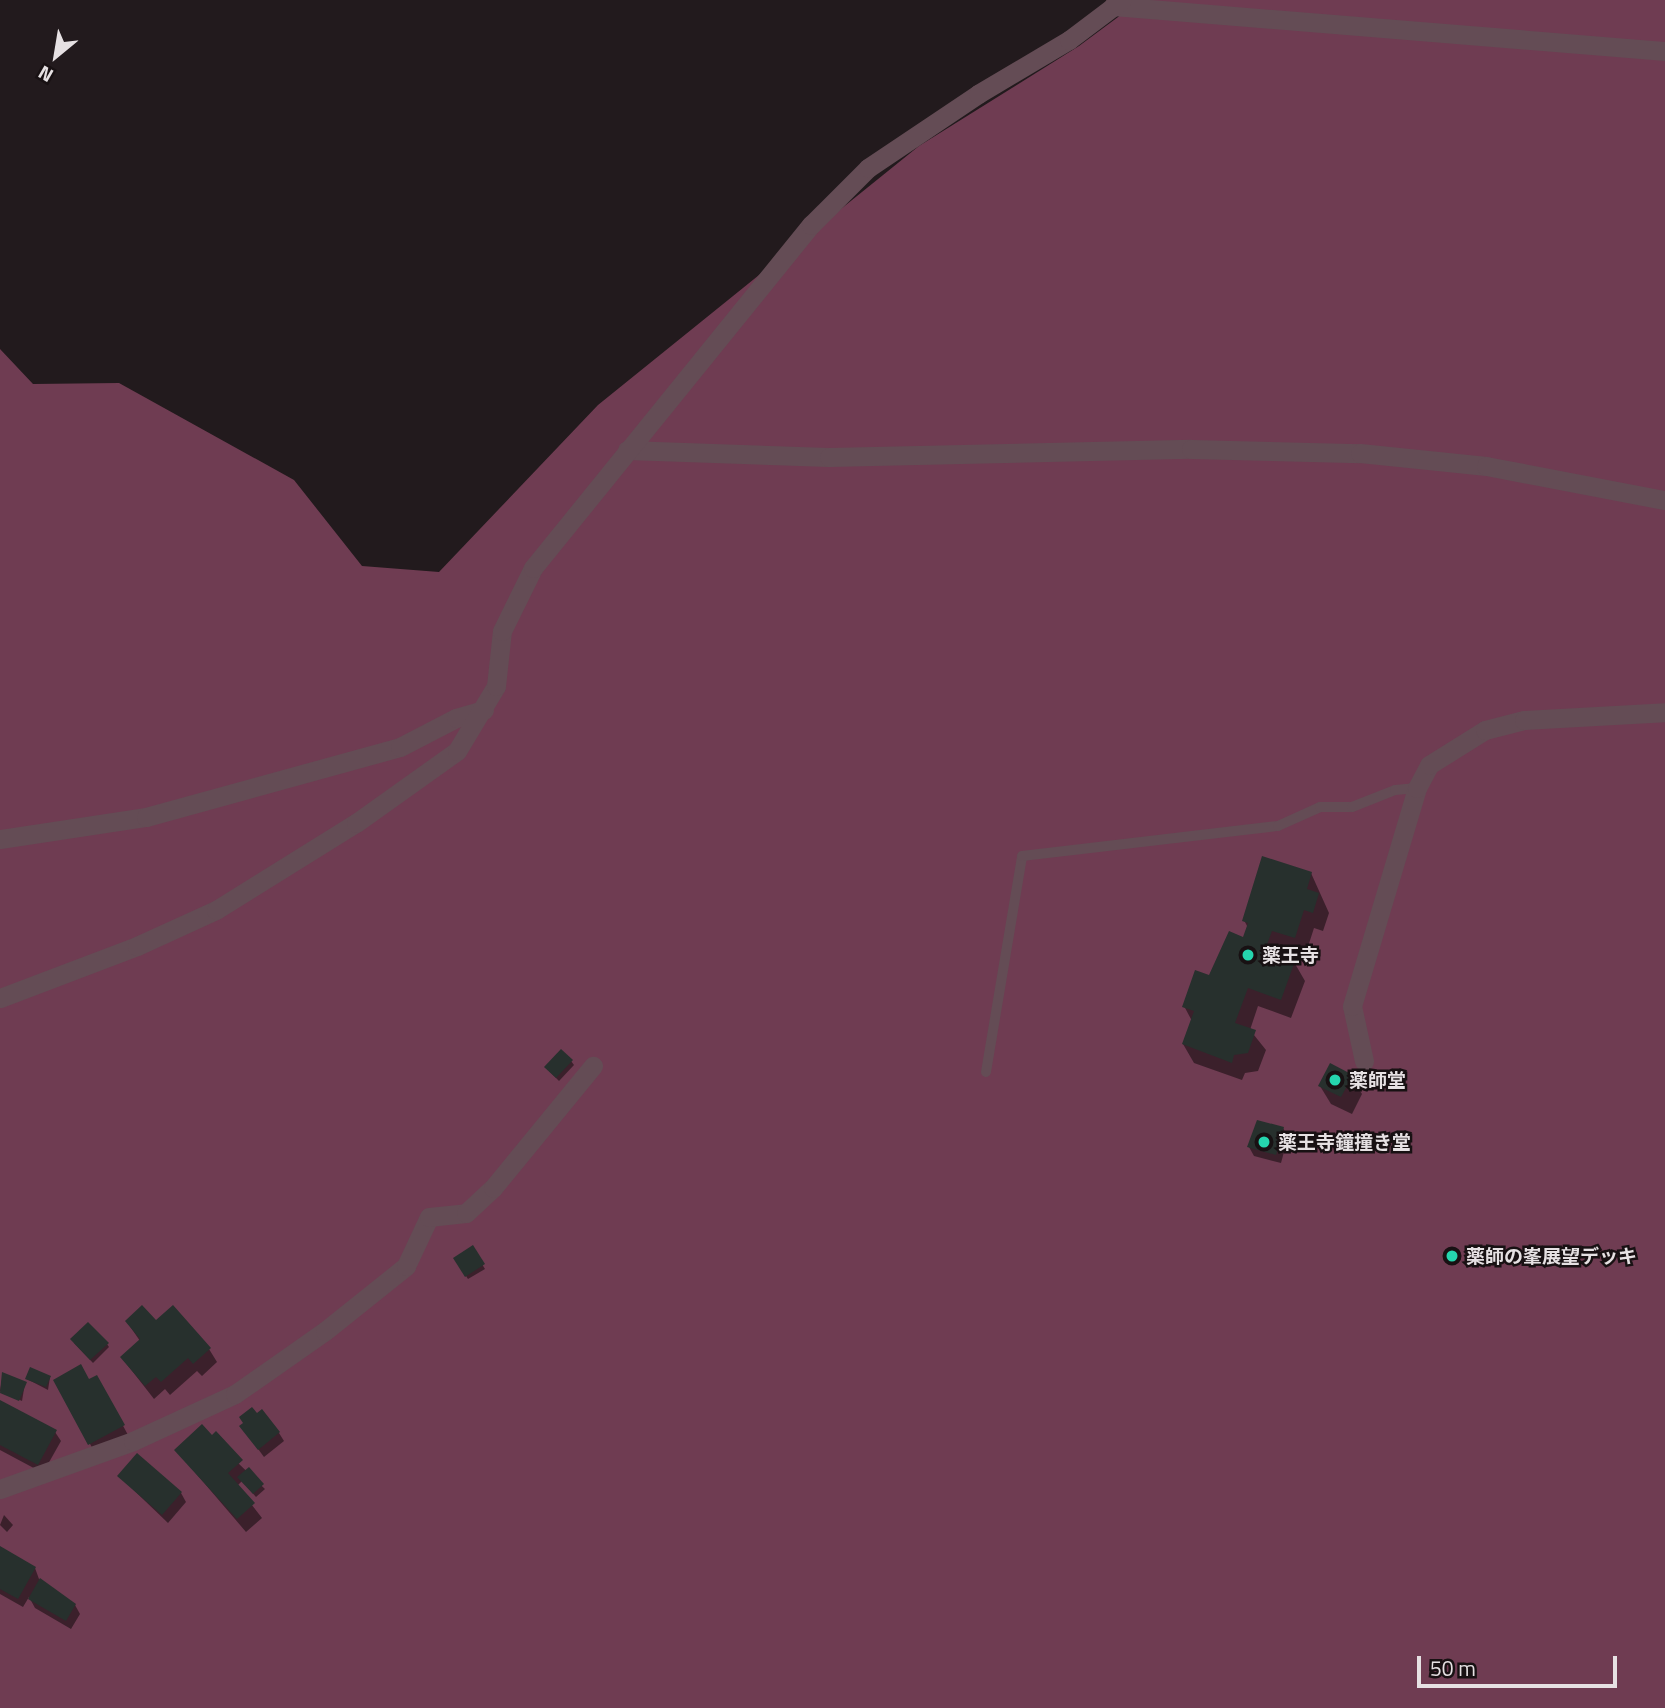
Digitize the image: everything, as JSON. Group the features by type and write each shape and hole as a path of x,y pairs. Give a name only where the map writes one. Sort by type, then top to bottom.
{"street":[{"path":"0,998 137,946 216,909 310,854 457,751 484,710 500,670 502,631 533,568 811,225 868,168 1117,3 1665,51"},
{"path":"627,450 829,457 1191,449 1360,453 1486,466 1665,500"},
{"path":"0,839 146,817 400,747 456,718 484,710"},
{"path":"1364,1061 1352,1006 1417,788 1429,765 1485,730 1536,719 1665,712"},
{"path":"0,1489 133,1441 235,1394 325,1331 405,1266 429,1217 466,1213 493,1188 593,1066"}],"lane":[{"path":"986,1072 1022,856 1278,826 1320,807 1353,807 1395,790 1417,788"}],"shaded area":[{"path":"1141,0 1665,0 1665,1708 0,1708 0,349 33,384 119,383 294,480 362,566 439,572 598,405 919,146 1079,46"}],"building":[{"name":"薬王寺","path":"1262,856 1312,872 1307,889 1319,893 1313,913 1304,910 1295,938 1272,931 1265,950 1295,961 1281,1000 1248,988 1235,1023 1256,1030 1248,1053 1234,1055 1232,1063 1182,1044 1194,1011 1182,1007 1195,970 1209,975 1229,931 1243,937 1248,923 1242,921"},
{"path":"561,1049 573,1060 556,1078 544,1067"},
{"name":"薬師堂","path":"1330,1063 1353,1075 1341,1097 1318,1086"},
{"name":"薬王寺鐘撞き堂","path":"1257,1120 1284,1127 1276,1155 1247,1147"},
{"path":"473,1245 485,1264 465,1277 453,1258"},
{"path":"142,1305 156,1320 173,1305 211,1348 193,1364 188,1358 161,1382 156,1377 145,1386 120,1357 140,1339 125,1321"},
{"path":"88,1322 109,1343 90,1360 70,1339"},
{"path":"81,1364 89,1379 97,1375 125,1425 88,1445 53,1380"},
{"path":"30,1367 51,1376 46,1387 25,1379"},
{"path":"2,1372 27,1382 19,1401 0,1393"},
{"path":"0,1400 57,1430 38,1465 0,1445"},
{"path":"252,1407 257,1413 262,1409 280,1432 258,1450 239,1426 243,1423 239,1417"},
{"path":"202,1424 212,1435 216,1431 243,1460 228,1473 255,1503 237,1519 174,1450"},
{"path":"137,1453 182,1492 162,1515 117,1476"},
{"path":"249,1467 264,1484 253,1494 237,1477"},
{"path":"0,1546 36,1567 18,1599 0,1589"},
{"path":"40,1578 76,1604 66,1621 28,1599"}],"place":[{"name":"薬王寺","path":"1248,955"},
{"name":"薬師堂","path":"1335,1080"},
{"name":"薬王寺鐘撞き堂","path":"1264,1142"},
{"name":"薬師の峯展望デッキ","path":"1452,1256"}]}
